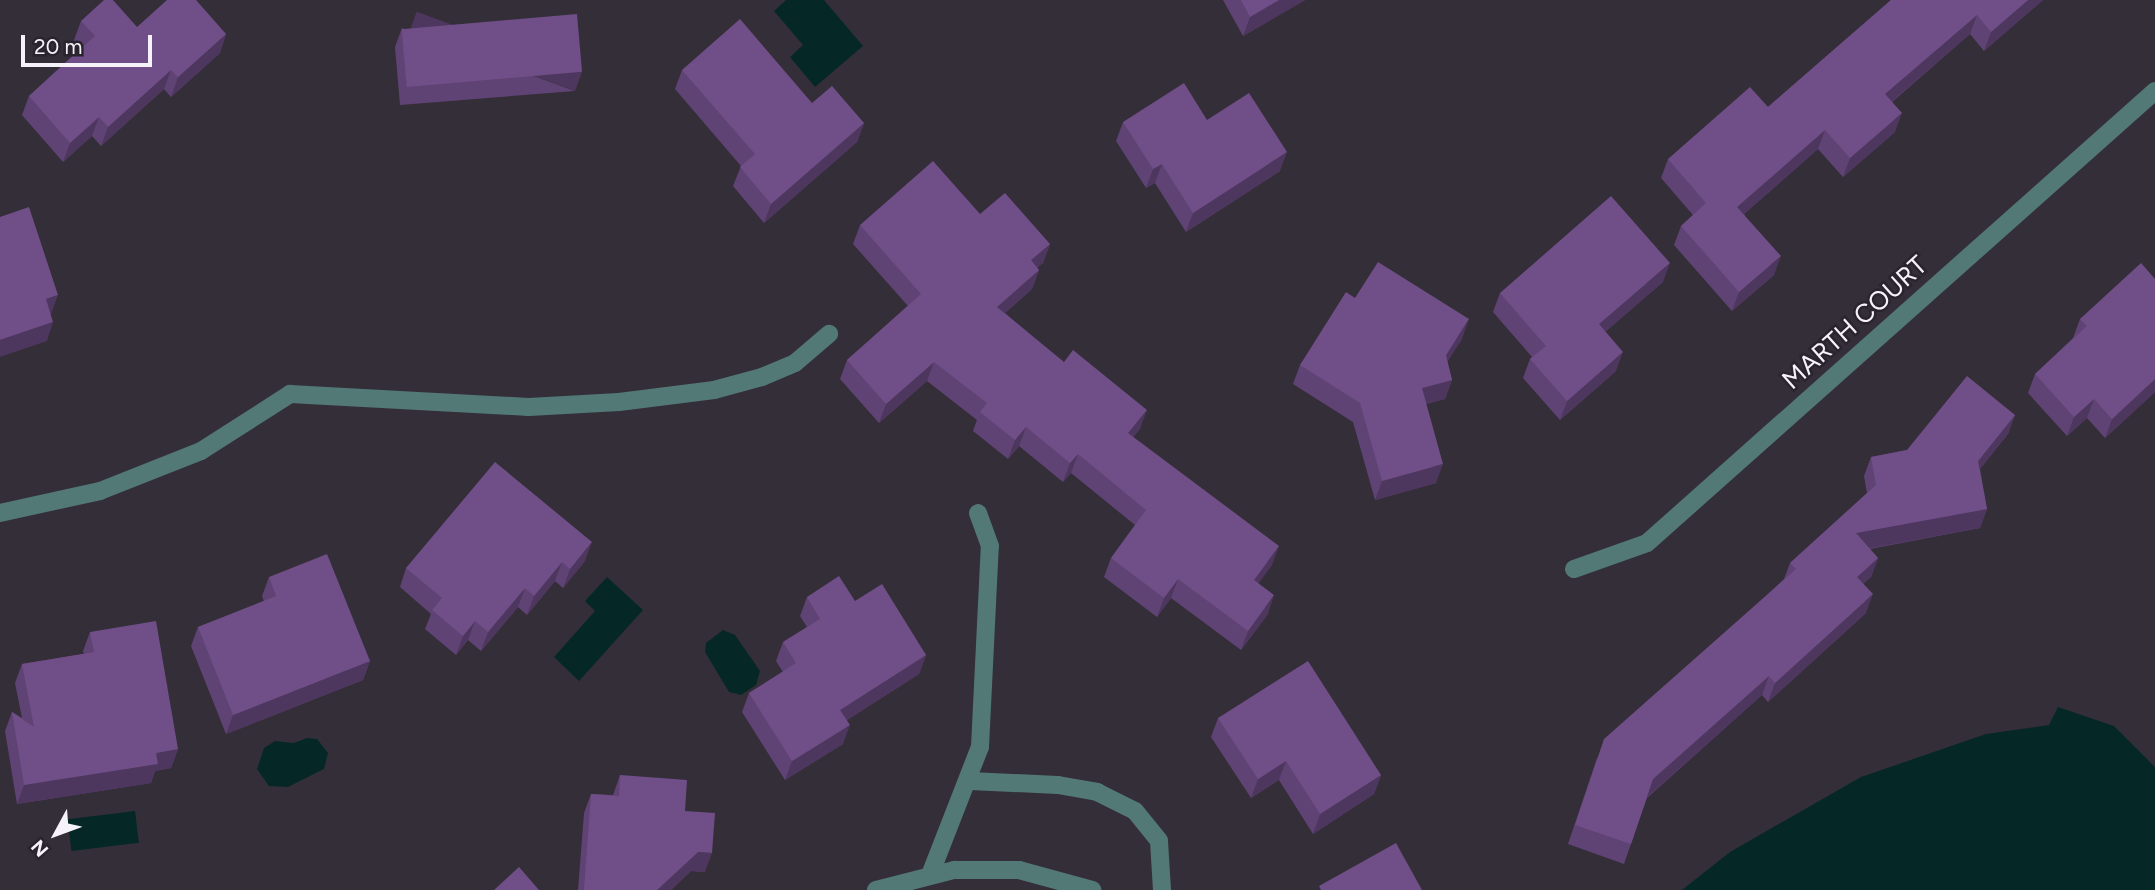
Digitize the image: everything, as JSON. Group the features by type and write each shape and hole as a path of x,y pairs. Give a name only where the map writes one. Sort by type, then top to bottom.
{"street":[{"name":"MARTH COURT","path":"1574,569 1647,542 2155,90"},
{"path":"0,513 100,491 201,451 290,394 529,407 619,401 714,390 762,377 795,363 829,334"},
{"path":"930,875 970,780 979,747 990,546 978,513"},
{"path":"970,780 1058,785 1097,792 1135,811 1159,841 1162,890"},
{"path":"876,890 954,870 1019,870 1092,890"}],"shaded area":[{"path":"786,0 824,0 863,46 815,87 790,57 803,45 774,11"},
{"path":"607,577 643,610 579,681 554,657 595,611 585,601"},
{"path":"723,630 735,635 760,671 756,685 741,695 729,692 705,652 706,643"},
{"path":"2058,707 2114,726 2155,767 2155,890 1682,890 1730,852 1861,777 1986,734 2049,725"},
{"path":"307,738 317,739 328,753 324,769 288,787 269,786 257,769 264,748 275,741 294,743"},
{"path":"135,811 139,843 71,851 68,819"}],"building":[{"path":"104,0 113,0 137,27 167,0 196,0 226,34 178,77 171,70 108,127 99,117 70,143 29,96 95,36 81,21"},
{"path":"1241,0 1279,0 1250,17"},
{"path":"1891,0 2028,0 1991,32 1977,15 1885,94 1902,113 1850,158 1825,130 1737,207 1781,256 1739,292 1681,226 1706,203 1668,159 1750,87 1768,107"},
{"path":"577,14 582,72 407,87 402,29"},
{"path":"740,19 812,103 832,86 864,123 771,204 740,167 755,154 682,70"},
{"path":"1184,83 1207,120 1249,93 1287,152 1193,213 1162,164 1153,169 1123,122"},
{"path":"933,161 980,214 1005,193 1050,244 1031,260 1039,270 997,307 1064,362 1073,350 1147,410 1128,433 1279,546 1254,580 1274,595 1248,631 1178,579 1164,598 1111,558 1146,510 1078,454 1070,463 1026,427 1015,440 980,412 987,403 934,362 886,404 847,360 921,294 860,225"},
{"path":"1611,196 1670,263 1599,324 1623,352 1567,401 1530,359 1546,346 1500,293"},
{"path":"29,207 58,295 46,299 53,322 0,340 0,217"},
{"path":"1378,262 1469,319 1446,355 1452,380 1422,388 1443,464 1382,481 1360,403 1300,365 1346,292 1355,298"},
{"path":"2141,263 2155,279 2155,379 2112,419 2094,399 2074,417 2035,374 2087,326 2080,319"},
{"path":"1967,376 2015,415 1978,461 1987,509 1856,533 1878,558 1857,577 1873,594 1775,683 1769,676 1653,779 1631,844 1575,825 1604,739 1796,569 1790,563 1876,485 1871,457 1907,450"},
{"path":"495,462 592,542 570,569 562,562 534,596 525,588 488,632 475,621 463,636 432,610 442,598 406,568"},
{"path":"327,554 370,661 233,715 198,627 276,596 269,577"},
{"path":"839,576 855,601 882,584 926,655 840,710 850,725 792,761 749,693 796,663 783,642 820,619 807,597"},
{"path":"156,621 178,749 156,753 158,764 24,785 12,712 34,727 22,664 94,652 90,632"},
{"path":"1308,661 1381,775 1320,814 1286,761 1258,779 1218,718"},
{"path":"620,775 687,780 685,811 715,813 712,853 698,852 657,890 584,890 591,794 619,796"},
{"path":"1396,843 1422,890 1321,890 1319,886"},
{"path":"519,867 539,890 494,890"}]}
